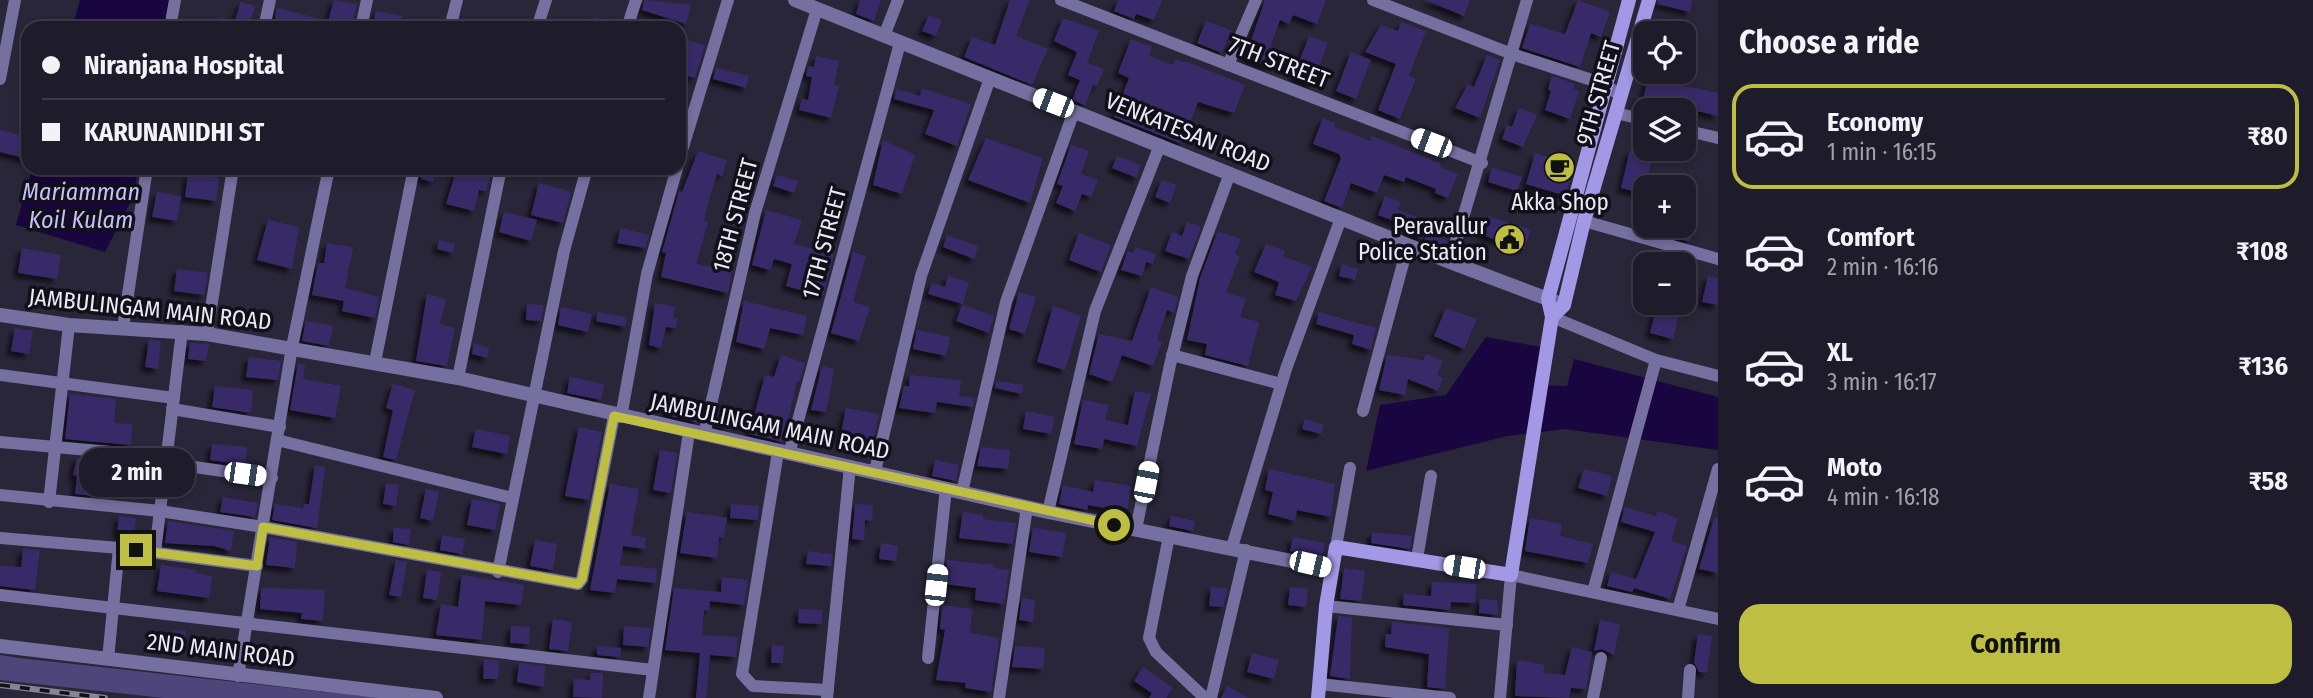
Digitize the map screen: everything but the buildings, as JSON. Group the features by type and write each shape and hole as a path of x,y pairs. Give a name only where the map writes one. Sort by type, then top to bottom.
{"main road":[{"name":"9TH STREET","path":"1511,575 1552,317 1548,299 1604,84 1629,0"},
{"name":"9TH STREET","path":"1564,305 1584,221 1649,0"},
{"path":"1552,317 1564,305"},
{"path":"1318,691 1326,606 1336,547 1511,575"}],"street":[{"path":"0,79 15,0"},
{"path":"171,21 175,0"},
{"path":"266,21 270,0"},
{"path":"363,21 368,0"},
{"path":"452,21 457,0"},
{"path":"539,21 546,0"},
{"path":"629,21 636,0"},
{"path":"686,137 728,0"},
{"name":"VENKATESAN ROAD","path":"795,0 1564,305"},
{"path":"884,36 898,0"},
{"name":"7TH STREET","path":"1061,0 1482,163"},
{"path":"1228,65 1256,0"},
{"path":"1373,0 1512,54 1604,84 1621,96"},
{"path":"1450,262 1482,163 1527,0"},
{"name":"18TH STREET","path":"704,435 755,213 817,9"},
{"name":"17TH STREET","path":"827,694 753,686 741,674 784,453 900,43"},
{"path":"875,471 921,276 990,78"},
{"path":"962,492 1006,302 1074,111"},
{"path":"1616,113 1633,117"},
{"path":"1696,133 1718,138"},
{"path":"1048,512 1095,311 1160,145"},
{"path":"1136,529 1172,355 1192,276 1230,173"},
{"path":"123,328 146,175"},
{"path":"207,334 232,175"},
{"path":"238,676 292,347 328,175"},
{"path":"375,362 413,175"},
{"path":"458,378 500,175"},
{"path":"498,572 564,251 585,175"},
{"path":"0,495 160,511 578,584 582,582 647,274 675,175"},
{"path":"1211,698 1239,549 1281,384 1341,218"},
{"path":"1584,221 1718,259"},
{"path":"1363,411 1408,245"},
{"name":"JAMBULINGAM MAIN ROAD","path":"0,315 69,325 207,334 375,362 458,378 1048,512 1331,569"},
{"path":"1552,317 1656,360 1718,376"},
{"path":"49,502 69,325"},
{"path":"155,552 182,331"},
{"path":"1172,355 1281,384"},
{"path":"1593,592 1656,360"},
{"path":"0,375 173,403 512,498"},
{"path":"649,698 689,432"},
{"path":"0,442 166,460 272,478"},
{"path":"827,694 850,466"},
{"path":"1336,547 1350,468"},
{"path":"1678,610 1718,469"},
{"path":"1418,559 1431,476"},
{"path":"928,658 946,488"},
{"path":"999,698 1027,507"},
{"path":"1169,536 1149,638 1156,652 1205,698"},
{"path":"0,538 155,552 257,566"},
{"path":"108,659 115,607 118,548"},
{"path":"1500,698 1511,575 1718,619"},
{"path":"0,595 653,670"},
{"path":"1326,606 1507,625"},
{"name":"2ND MAIN ROAD","path":"0,646 436,698"},
{"path":"1593,698 1601,658"},
{"path":"1688,698 1690,670"},
{"path":"1318,691 1450,698"}],"shaded area":[{"path":"0,655 379,698 163,698 0,680"}],"water":[{"path":"80,0 172,0 169,21 74,21"},
{"name":"Mariamman Koil Kulam","path":"30,175 137,175 131,201 105,252 16,225"},
{"path":"1486,337 1541,347 1535,385 1567,386 1574,359 1718,397 1718,450 1565,429 1507,436 1366,471 1380,405 1446,395"}],"railway":[{"path":"0,685 105,698"}],"place":[{"name":"Akka Shop","path":"1560,168"},
{"name":"Peravallur Police Station","path":"1510,239"}],"route":[{"path":"136,550 257,566 263,527 498,572 578,584 582,582 614,416 827,460 1114,525"}]}
